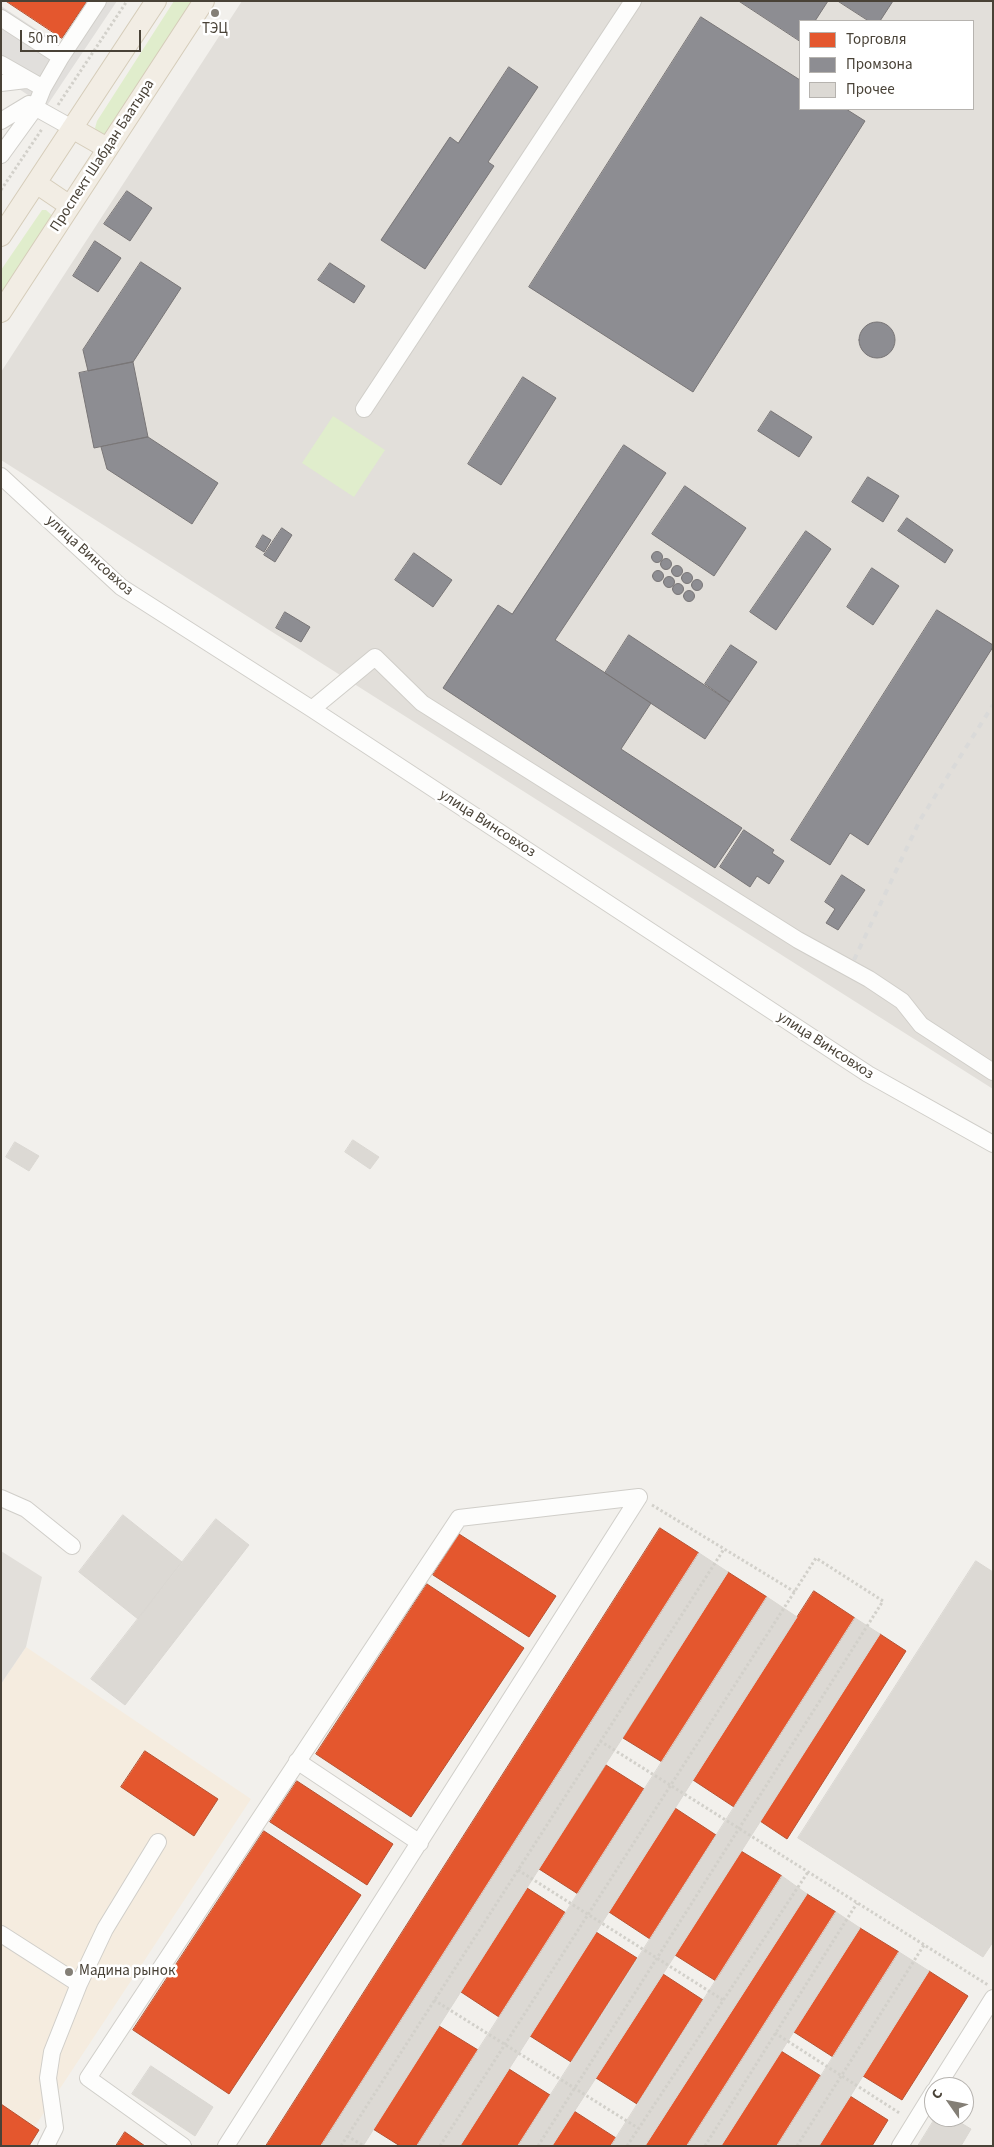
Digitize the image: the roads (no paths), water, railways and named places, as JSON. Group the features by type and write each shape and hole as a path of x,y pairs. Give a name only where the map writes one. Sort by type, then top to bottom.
{"main road":[{"path":"1,236 156,1"},
{"name":"Проспект Шабдан Баатыра","path":"1,312 204,1"},
{"path":"72,128 107,148"},
{"path":"36,183 70,206"}],"street":[{"path":"1,155 35,108 43,88 61,57 98,1"},
{"path":"364,409 633,1"},
{"path":"1,18 61,57"},
{"path":"1,64 43,88"},
{"path":"1,83 26,80"},
{"path":"1,121 29,104 72,128"},
{"name":"улица Винсовхоз","path":"1,476 121,587 312,709 868,1074 993,1144"},
{"path":"312,709 375,657 422,703 798,940 869,979 902,1001 921,1025 993,1072"},
{"path":"1,1498 26,1509 72,1546"},
{"path":"183,2146 88,2078 459,1518 639,1498 226,2146"},
{"path":"297,1761 420,1843"},
{"path":"46,2146 55,2128 48,2078 52,2052 79,1984 105,1929 158,1842"},
{"path":"1,1934 79,1984"},
{"path":"942,2077 993,1998"},
{"path":"900,2146 924,2106"}],"railway":[{"path":"854,960 920,820 993,705"}],"place":[{"name":"ТЭЦ","path":"215,13"},
{"name":"Мадина рынок","path":"69,1972"}]}
